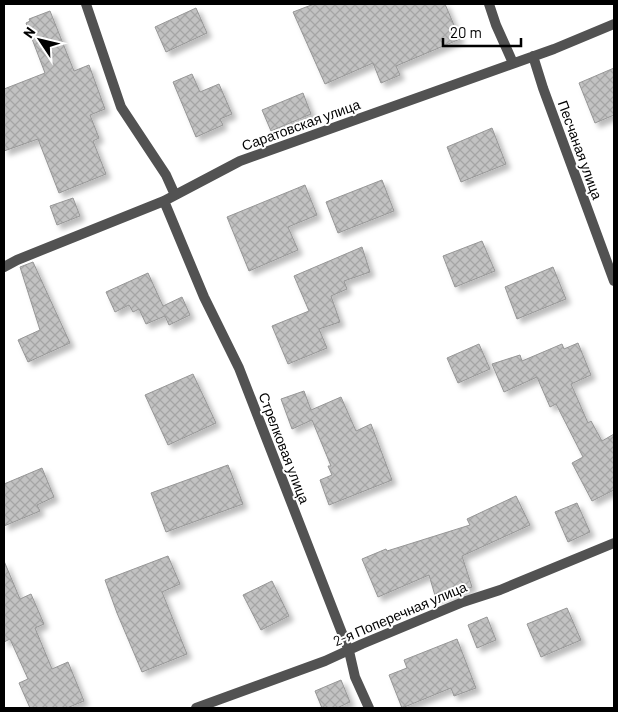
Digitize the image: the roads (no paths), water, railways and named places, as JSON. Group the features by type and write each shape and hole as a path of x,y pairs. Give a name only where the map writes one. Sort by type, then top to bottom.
{"street":[{"path":"86,4 121,107 166,175 175,195"},
{"path":"489,4 513,63"},
{"name":"Саратовская улица","path":"4,267 17,260 164,201 240,161 533,56 614,24"},
{"name":"Песчаная улица","path":"533,56 614,280"},
{"name":"Стрелковая улица","path":"164,201 204,297 238,368 349,651 355,677 369,708"},
{"name":"2-я Поперечная улица","path":"196,708 325,661 462,602 500,590 614,543"}]}
